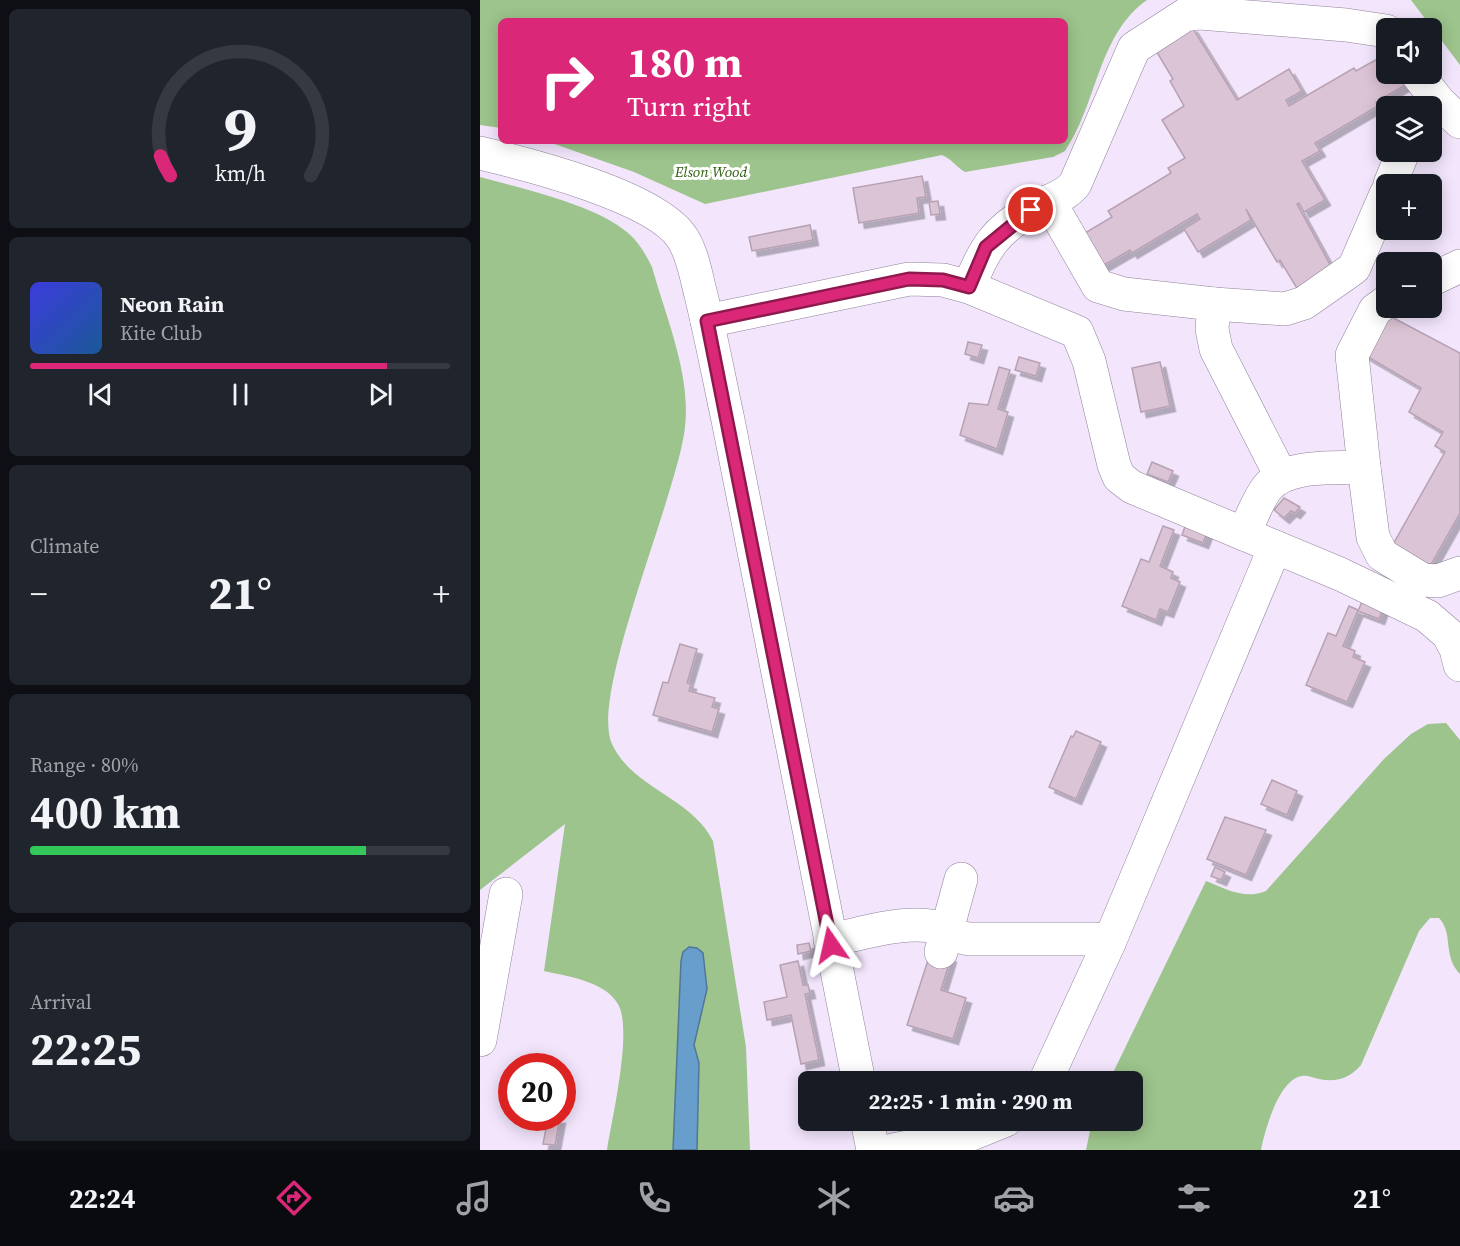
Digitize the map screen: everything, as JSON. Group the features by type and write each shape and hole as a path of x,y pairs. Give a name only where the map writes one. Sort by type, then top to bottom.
{"lane":[{"path":"969,287 986,247 1018,219 1067,192 1077,181 1134,48 1185,15 1222,14 1376,30"},
{"path":"1424,84 1443,111"},
{"path":"480,153 589,186 663,217 679,232 688,248 707,321 857,1071"},
{"path":"1049,201 1098,286 1124,294 1285,309 1304,303 1354,268 1376,217"},
{"path":"1442,275 1460,266"},
{"path":"707,321 909,279 943,280 969,287 1077,332 1089,361 1114,465 1122,480 1141,492 1340,574 1427,616 1448,634 1456,649 1460,665"},
{"path":"1214,304 1212,329 1216,349 1281,476"},
{"path":"1376,310 1352,355 1372,530 1382,555 1423,580 1438,581 1460,573"},
{"path":"1244,534 1266,489 1281,476 1302,471 1364,467"},
{"path":"1050,1071 1109,943 1275,547"},
{"path":"944,939 961,879"},
{"path":"480,1040 506,894"},
{"path":"830,940 913,924 928,924 944,939 1096,939 1109,943"},
{"path":"869,1131 873,1150"},
{"path":"894,1150 979,1131"}],"green space":[{"name":"Elson Wood","path":"480,0 1147,0 1131,14 1118,31 1076,133 1065,151 1053,157 965,172 942,155 705,204 634,172 555,144 1068,144 1068,18 498,18 498,128 480,125"},
{"path":"1411,0 1460,0 1460,65 1442,41 1442,18 1425,18"},
{"path":"480,177 578,206 614,223 628,233 645,253 652,267 676,346 684,387 685,427 679,458 623,640 613,683 608,719 612,744 621,759 647,783 691,814 713,841 746,1047 750,1150 697,1150 699,1063 694,1045 707,989 703,953 697,948 681,961 673,1150 607,1150 622,1053 622,1016 618,1004 612,996 595,985 544,971 565,824 480,890"},
{"path":"1446,723 1460,740 1460,974 1451,959 1443,924 1439,918 1430,918 1419,931 1361,1065 1351,1074 1340,1079 1328,1080 1302,1076 1294,1079 1286,1086 1274,1107 1261,1150 1086,1150 1090,1131 1143,1131 1143,1071 1114,1071 1206,881 1243,894 1266,891 1384,759 1411,734 1428,724"}],"water":[{"path":"689,947 697,948 703,953 707,989 694,1045 699,1063 697,1150 673,1150 681,961 683,952"}],"building":[{"path":"1192,27 1237,100 1289,69 1302,91 1286,100 1289,106 1354,68 1356,71 1376,60 1376,84 1407,84 1386,96 1376,96 1376,107 1315,143 1320,151 1302,161 1325,200 1304,212 1299,203 1297,204 1333,270 1298,290 1280,260 1277,262 1246,209 1251,220 1198,252 1184,229 1200,219 1197,214 1132,253 1130,250 1099,268 1080,236 1112,217 1108,211 1171,173 1168,168 1185,158 1162,120 1184,106 1170,81 1173,79 1155,49"},
{"path":"922,176 926,197 917,198 919,213 859,223 853,188"},
{"path":"938,201 940,214 931,215 929,202"},
{"path":"810,225 813,240 752,251 749,237"},
{"path":"1384,318 1394,318 1460,353 1460,513 1429,568 1391,548 1445,452 1435,446 1443,432 1409,412 1421,388 1363,354"},
{"path":"968,342 982,345 978,358 965,354"},
{"path":"1019,357 1040,363 1036,376 1015,370"},
{"path":"1160,362 1170,406 1141,412 1132,368"},
{"path":"999,367 1010,370 998,409 1008,412 997,449 960,435 969,403 988,405"},
{"path":"1152,462 1173,471 1168,482 1147,474"},
{"path":"1284,498 1300,507 1295,513 1291,511 1284,518 1274,510"},
{"path":"1187,521 1208,530 1203,543 1182,535"},
{"path":"1163,526 1174,530 1160,566 1173,572 1171,578 1180,582 1168,612 1160,609 1156,620 1122,606 1141,559 1149,562"},
{"path":"1364,597 1384,606 1379,619 1358,611"},
{"path":"1349,606 1358,610 1343,646 1355,651 1353,657 1365,662 1347,702 1306,685 1328,633 1336,636"},
{"path":"680,644 697,649 687,683 691,684 689,691 715,698 712,707 719,709 712,732 653,715 663,682 668,683"},
{"path":"1076,731 1101,742 1076,799 1049,787 1071,736 1073,737"},
{"path":"1272,780 1297,791 1287,815 1261,804"},
{"path":"1225,817 1266,830 1246,875 1207,859"},
{"path":"1215,867 1225,872 1221,880 1211,876"},
{"path":"809,943 811,951 798,954 797,945"},
{"path":"931,951 951,957 941,990 966,998 953,1039 907,1025"},
{"path":"798,961 803,985 808,985 810,993 805,994 819,1060 801,1064 791,1015 767,1020 764,1002 787,997 780,965"},
{"path":"546,1131 558,1131 555,1145 543,1144"}],"route":[{"path":"831,945 772,638 707,321 909,279 943,280 969,287 986,247 1031,210"}]}
